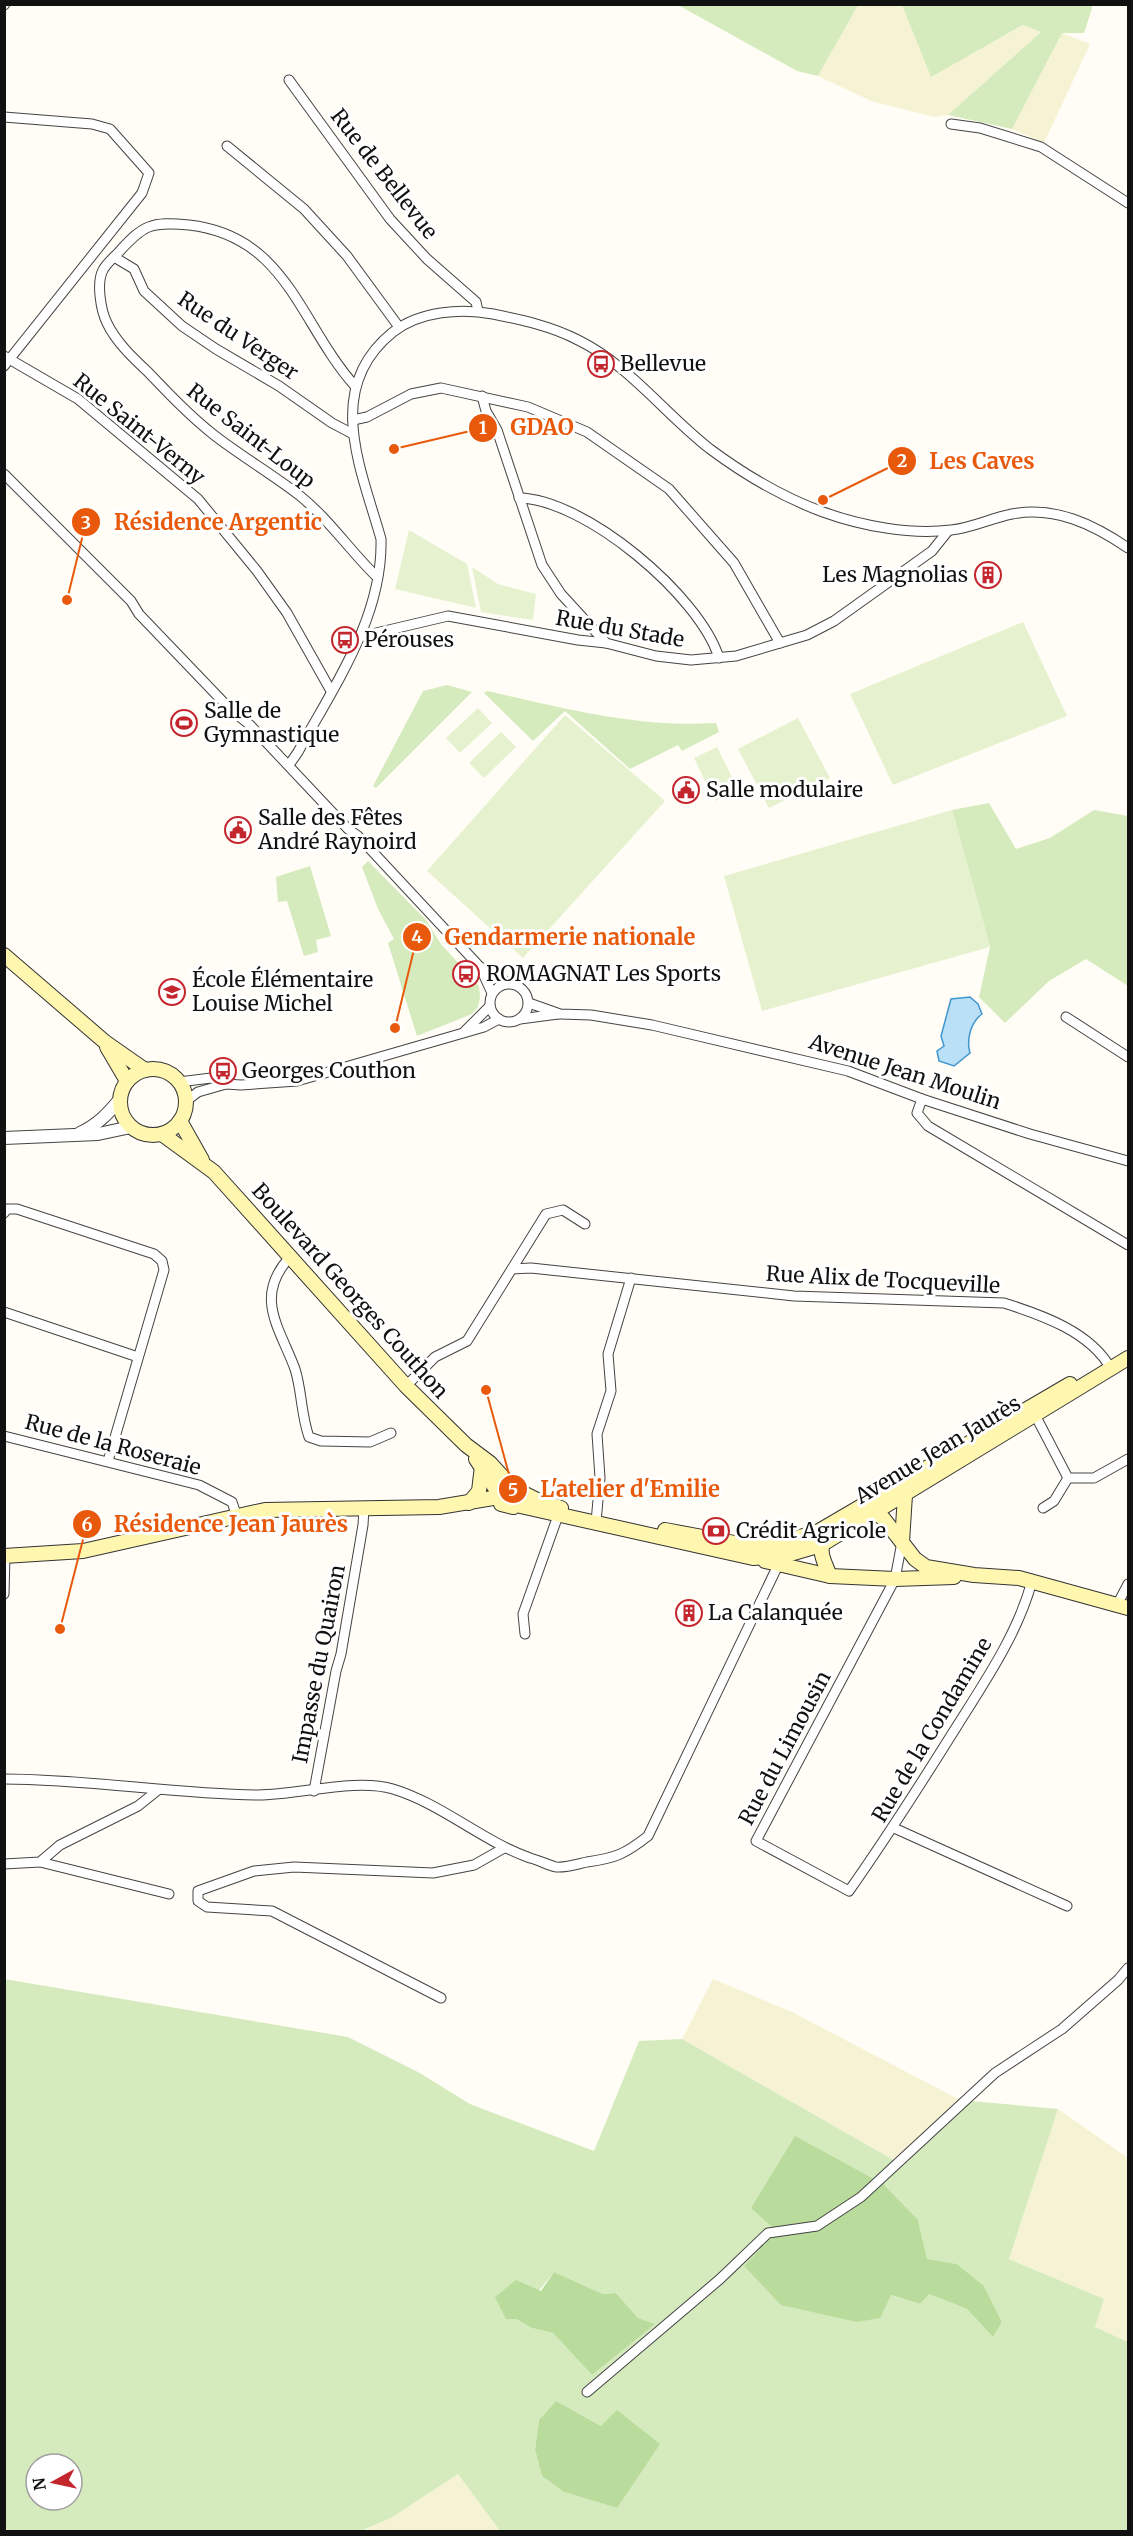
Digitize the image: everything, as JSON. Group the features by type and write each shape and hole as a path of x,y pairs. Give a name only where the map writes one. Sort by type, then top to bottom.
{"main road":[{"path":"4,955 105,1042 145,1070"},
{"path":"105,1042 127,1081"},
{"path":"145,1070 164,1071 178,1082 186,1101 185,1112 172,1129 151,1136 130,1127 124,1119 120,1099 127,1081 135,1074 145,1070"},
{"name":"Boulevard Georges Couthon","path":"180,1121 204,1164"},
{"name":"Boulevard Georges Couthon","path":"162,1134 204,1164 406,1386 466,1445 490,1463 505,1494"},
{"name":"Avenue Jean Jaurès","path":"596,1519 753,1558 779,1555 876,1512 1109,1365 1128,1349"},
{"name":"Avenue Jean Jaurès","path":"1109,1365 1128,1358"},
{"name":"Avenue Jean Jaurès","path":"820,1538 861,1506 1033,1411"},
{"name":"Boulevard Georges Couthon","path":"466,1445 505,1494"},
{"path":"469,1503 479,1491 482,1466"},
{"path":"5,1556 82,1551 265,1510 439,1507 469,1503 505,1494"},
{"path":"439,1507 471,1511 505,1494"},
{"name":"Avenue Jean Jaurès","path":"560,1512 539,1501 505,1494 509,1507 516,1504 596,1519 745,1545 779,1555"},
{"path":"902,1542 904,1495"},
{"path":"861,1506 876,1512 915,1559 926,1567 1032,1581 1123,1606"},
{"path":"820,1538 822,1556 831,1576"},
{"path":"779,1555 831,1576 895,1579 974,1575"}],"street":[{"name":"Rue de Bellevue","path":"289,80 390,219 427,259 476,302 478,311"},
{"path":"4,117 92,124 110,129 149,173 142,193 6,360"},
{"path":"951,124 989,130 1041,147 1128,202"},
{"path":"227,146 304,209 347,256 399,327"},
{"path":"88,261 102,271 136,233 167,223 217,231 238,238 257,250 274,268 315,325 339,368 355,386"},
{"name":"Rue du Verger","path":"114,257 134,269 144,291 182,326 279,386 332,423 353,434"},
{"name":"Rue Saint-Loup","path":"102,271 100,289 107,323 128,352 213,434 300,496 338,531 356,556 377,577"},
{"path":"289,765 359,637 373,601 381,555 381,539 353,434 355,386 373,351 399,327 432,315 478,311 541,325 589,346 626,374 707,446 758,482 787,498 841,518 914,530 948,531 1010,514 1047,512 1091,525 1128,548"},
{"name":"Rue Saint-Verny","path":"6,360 78,399 198,499 257,571 287,613 331,691"},
{"path":"352,420 367,417 411,394 441,388 528,407 586,432 669,489 734,563 780,643"},
{"path":"482,396 486,411 497,430 542,565 561,594 606,643"},
{"path":"4,474 130,601 139,614 229,708 250,725 310,790 348,829 358,836 480,967 492,993 490,1006 463,1032"},
{"path":"519,498 534,498 551,503 606,532 633,552 663,579 691,610 714,643 719,658"},
{"name":"Rue du Stade","path":"359,637 448,616 606,643 656,656 691,660 736,656 807,635 844,614 932,551 948,531"},
{"path":"480,967 495,973 507,983 519,986 527,996 526,1012 520,1019 506,1022 499,1019 490,1006"},
{"path":"492,993 507,983"},
{"name":"Avenue Jean Moulin","path":"528,1003 560,1014"},
{"name":"Avenue Jean Moulin","path":"520,1019 560,1014 591,1015 652,1025 738,1045 848,1071 922,1099 1030,1134 1128,1161"},
{"path":"1066,1017 1128,1057"},
{"path":"186,1101 198,1092 226,1084 264,1084 312,1077 484,1027 499,1019"},
{"path":"178,1082 211,1078 226,1084"},
{"path":"76,1135 93,1127 120,1099"},
{"path":"922,1099 918,1113 928,1126 1128,1245"},
{"path":"4,1138 98,1134 130,1127"},
{"path":"4,1213 7,1209 17,1209 154,1254 162,1261 164,1270 108,1461"},
{"path":"406,1386 435,1357 467,1341 546,1214 563,1210 585,1224"},
{"path":"290,1257 278,1272 271,1294 272,1315 295,1370 303,1421 309,1437 321,1441 370,1442 392,1433"},
{"name":"Rue Alix de Tocqueville","path":"512,1269 531,1268 794,1296 1004,1303 1022,1308 1074,1333 1092,1345 1109,1365"},
{"path":"596,1519 600,1478 597,1434 612,1382 608,1354 632,1278"},
{"path":"4,1312 138,1357"},
{"path":"1033,1411 1068,1478"},
{"name":"Rue de la Roseraie","path":"4,1436 199,1485 232,1502 236,1515"},
{"path":"1068,1478 1094,1478 1128,1459"},
{"path":"1043,1508 1054,1502 1068,1478"},
{"name":"Impasse du Quairon","path":"314,1791 341,1654 364,1508"},
{"path":"525,1634 523,1614 560,1512"},
{"path":"895,1579 902,1542"},
{"path":"4,1779 106,1782 158,1790 259,1795 354,1786 392,1789 419,1800 504,1848 557,1867 615,1858 648,1836 779,1555"},
{"path":"4,1594 5,1556"},
{"name":"Rue du Limousin","path":"849,1891 756,1841 895,1579"},
{"name":"Rue de la Condamine","path":"849,1891 894,1828 995,1665 1025,1608 1032,1581"},
{"path":"1123,1606 1128,1584"},
{"path":"40,1862 60,1845 138,1806 158,1790"},
{"path":"894,1828 1067,1906"},
{"path":"441,1998 272,1911 207,1907 198,1901 198,1891 254,1871 294,1867 433,1874 474,1865 504,1848"},
{"path":"4,1864 40,1862 170,1894"},
{"path":"586,2392 720,2280 768,2233 818,2226 861,2197 995,2073 1062,2029 1118,1980 1128,1968"}],"shaded area":[{"path":"858,5 902,5 931,76 1024,25 1041,32 948,115 934,117 871,101 818,76"},
{"path":"1062,33 1090,44 1044,143 1012,129"},
{"path":"713,1979 792,2012 960,2100 897,2162 682,2039"},
{"path":"1058,2109 1128,2158 1128,2342 1095,2327 1104,2299 1009,2259"},
{"path":"458,2474 500,2531 361,2532 391,2518"}],"green space":[{"path":"902,4 1093,5 1084,33 1062,33 1012,129 948,115 1041,32 1023,25 931,77"},
{"path":"678,5 858,5 818,76 797,71"},
{"path":"409,530 467,564 476,608 395,589"},
{"path":"472,567 498,584 536,594 533,620 481,612"},
{"path":"1023,622 1067,716 893,785 850,694"},
{"path":"447,685 472,692 376,788 373,786 423,691"},
{"path":"487,691 629,720 687,724 716,723 719,732 682,751 678,745 630,769 565,711 533,741 484,693"},
{"path":"478,708 492,723 460,753 446,738"},
{"path":"565,715 665,801 523,958 427,871"},
{"path":"798,718 830,778 769,808 738,749"},
{"path":"501,732 516,747 484,778 469,763"},
{"path":"717,747 738,789 715,801 694,758"},
{"path":"989,803 1016,849 1050,838 1094,810 1128,816 1128,986 1086,959 1049,981 1005,1023 979,997 990,947 952,810"},
{"path":"952,810 990,947 762,1011 724,876"},
{"path":"368,861 426,920 441,944 479,986 478,1007 472,1014 417,1036 388,943 394,939 378,909 362,867"},
{"path":"310,866 331,936 316,940 318,952 304,956 287,901 278,902 276,877"},
{"path":"4,1979 348,2037 418,2072 470,2104 594,2151 639,2041 682,2039 897,2162 960,2100 1058,2109 1009,2259 1104,2299 1095,2327 1128,2342 1128,2531 500,2531 458,2474 391,2518 361,2531 5,2531","holes":["918,2220 927,2260 957,2264 984,2286 1002,2322 993,2337 967,2309 929,2294 920,2304 890,2295 744,2266 760,2249 772,2226","554,2272 603,2294 616,2293 638,2318 654,2324 592,2375 553,2333 532,2328 516,2319","556,2401 601,2426 617,2508 564,2492 542,2476 535,2450 539,2420"]},
{"path":"795,2136 883,2184 918,2220 927,2259 957,2264 984,2286 1002,2322 993,2337 967,2309 929,2294 920,2304 891,2295 880,2318 857,2322 781,2305 744,2266 760,2249 772,2227 751,2208"},
{"path":"554,2272 603,2294 616,2293 638,2318 655,2324 592,2375 553,2333 532,2328 516,2319 506,2319 495,2297 516,2280 541,2291"},
{"path":"556,2401 601,2426 617,2410 660,2444 617,2508 564,2492 542,2476 535,2450 539,2420"}],"water":[{"path":"970,997 978,1004 982,1014 970,1031 970,1053 954,1066 939,1061 937,1051 944,1046 941,1036 951,999"}],"place":[{"name":"Bellevue","path":"601,364"},
{"name":"GDAO","path":"394,449"},
{"name":"Les Caves","path":"823,500"},
{"name":"Les Magnolias","path":"988,575"},
{"name":"Résidence Argentic","path":"67,600"},
{"name":"Pérouses","path":"345,640"},
{"name":"Salle de Gymnastique","path":"184,723"},
{"name":"Salle modulaire","path":"686,790"},
{"name":"Salle des Fêtes André Raynoird","path":"238,830"},
{"name":"ROMAGNAT Les Sports","path":"466,974"},
{"name":"École Élémentaire Louise Michel","path":"172,992"},
{"name":"Gendarmerie nationale","path":"395,1028"},
{"name":"Georges Couthon","path":"223,1071"},
{"name":"L'atelier d'Emilie","path":"486,1390"},
{"name":"Crédit Agricole","path":"716,1531"},
{"name":"La Calanquée","path":"689,1613"},
{"name":"Résidence Jean Jaurès","path":"60,1629"}]}
